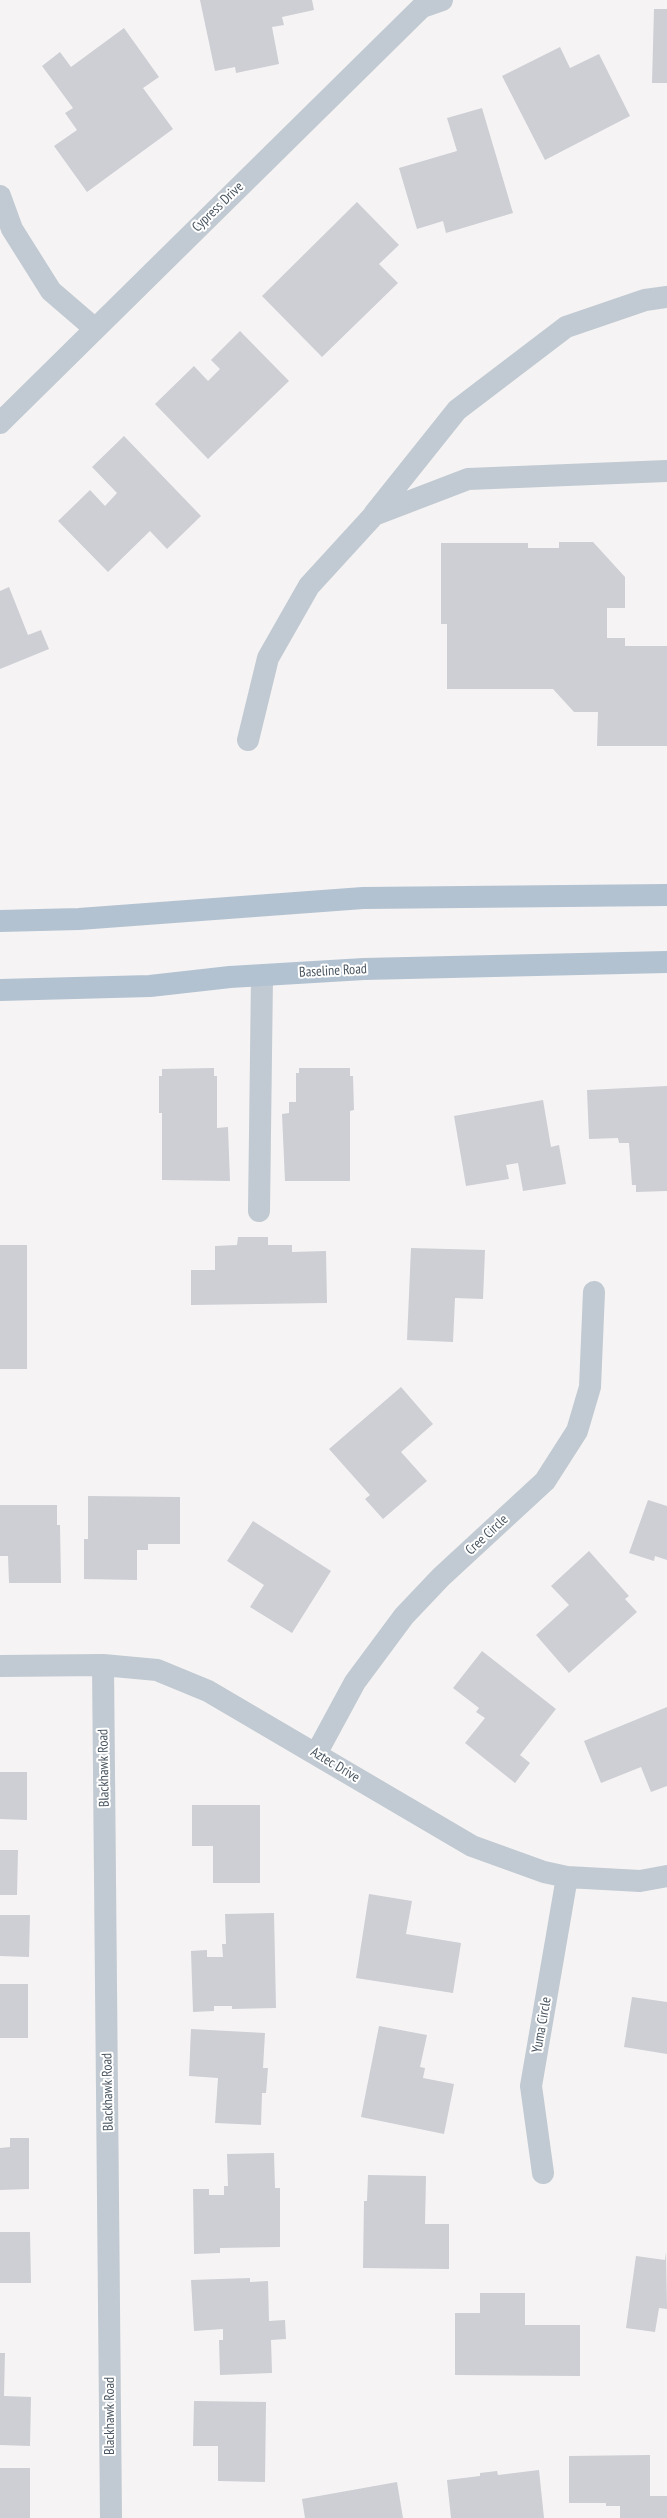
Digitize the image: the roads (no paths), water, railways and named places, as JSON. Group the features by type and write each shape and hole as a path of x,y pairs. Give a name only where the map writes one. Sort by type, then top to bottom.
{"main road":[{"path":"0,921 79,919 363,898 667,895"},
{"name":"Baseline Road","path":"0,990 150,986 364,969 667,962"}],"street":[{"name":"Cypress Drive","path":"0,423 94,328 427,2"},
{"path":"0,196 12,229 52,291 94,328"},
{"path":"248,740 268,658 309,586 374,515 457,410 566,327 645,300 667,297"},
{"path":"374,515 468,479 667,471"},
{"path":"259,1211 262,976"},
{"name":"Cree Circle","path":"316,1754 355,1682 404,1616 441,1577 545,1481 577,1431 590,1388 594,1292"},
{"name":"Aztec Drive","path":"0,1666 103,1665 157,1670 208,1691 472,1846 544,1872 567,1877 640,1881 667,1876"},
{"name":"Blackhawk Road","path":"103,1665 110,2518"},
{"name":"Yuma Circle","path":"543,2173 531,2086 567,1877"}]}
